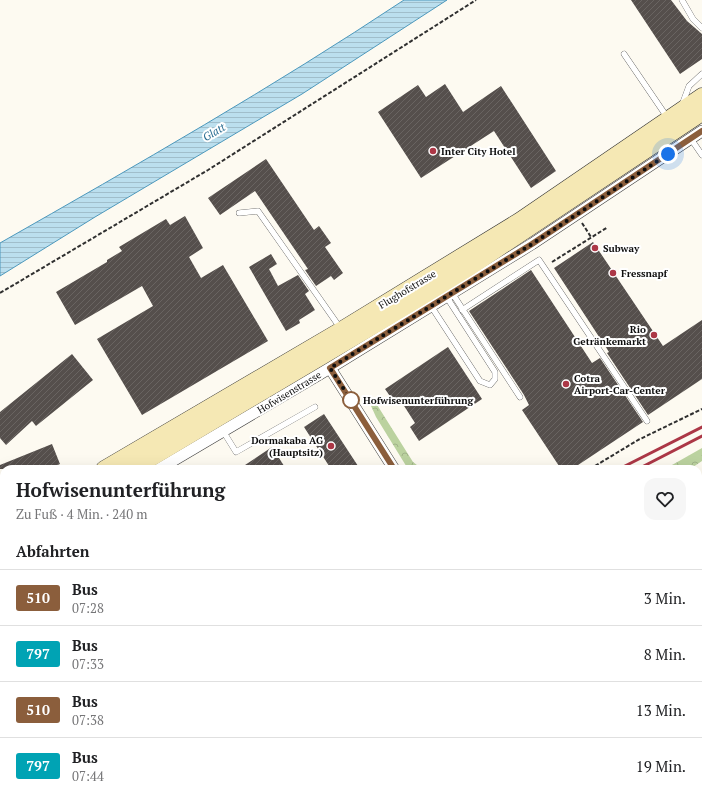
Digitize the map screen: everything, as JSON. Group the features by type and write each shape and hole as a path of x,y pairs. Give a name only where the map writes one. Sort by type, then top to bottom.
{"main road":[{"name":"Flughofstrasse","path":"111,465 341,330 519,221 702,96"},
{"name":"Flughofstrasse","path":"140,465 454,278 702,113"}],"street":[{"name":"Hofwisenstrasse","path":"165,465 330,368 532,244 702,131"},
{"path":"330,368 391,465"}],"lane":[{"path":"682,0 693,19 702,28"},
{"path":"624,54 674,115 689,86 702,74"},
{"path":"691,139 702,155"},
{"path":"239,213 258,211 341,330"},
{"path":"462,310 539,260 647,421"},
{"path":"431,306 480,381 490,385 495,379 495,372 449,295"},
{"path":"449,295 462,310 520,397"},
{"path":"223,431 236,452 315,407"}],"path":[{"path":"0,293 208,170 476,0"},
{"path":"584,226 591,237"},
{"path":"552,262 608,227"},
{"path":"597,465 638,440 702,409"}],"green space":[{"path":"367,397 374,400 413,462 417,465 406,465 376,417"},
{"path":"702,448 702,461 696,465 672,465"}],"water":[{"name":"Glatt","path":"404,0 447,0 302,94 95,217 0,276 0,243 255,95"}],"building":[{"path":"631,0 671,0 687,21 702,34 702,59 680,74"},
{"name":"Inter City Hotel","path":"445,84 463,112 501,86 556,171 531,188 494,131 421,178 378,112 418,85 426,97"},
{"path":"266,159 314,230 319,226 331,243 325,247 343,273 334,280 331,276 316,286 305,270 308,269 255,191 220,215 208,198"},
{"path":"185,216 203,248 189,257 201,278 223,265 268,341 142,415 97,339 153,306 142,286 75,325 56,292 107,262 107,260 122,251 119,247 166,219 170,225"},
{"path":"593,242 663,346 702,320 702,379 648,415 554,268"},
{"path":"271,254 277,264 269,269 278,286 298,275 309,291 305,294 315,310 299,320 300,323 286,331 249,267"},
{"name":"Cotra Airport-Car-Center","path":"531,270 592,363 600,358 643,422 578,465 558,465 522,410 529,405 524,395 469,311"},
{"path":"448,347 482,399 419,441 410,427 415,423 399,398 394,402 385,389"},
{"path":"72,354 93,380 36,426 32,421 6,445 0,438 0,412"},
{"name":"Dormakaba AG (Hauptsitz)","path":"324,414 357,465 328,465 304,427"},
{"path":"52,444 60,464 58,465 0,465"},
{"path":"272,447 283,465 245,465"}],"railway":[{"path":"627,465 702,427"},
{"path":"646,465 702,436"}],"bus line":[{"name":"510","path":"391,465 330,368 532,244 702,131"}],"place":[{"name":"Inter City Hotel","path":"433,151"},
{"name":"Subway","path":"595,248"},
{"name":"Fressnapf","path":"613,273"},
{"name":"Rio Getränkemarkt","path":"654,335"},
{"name":"Cotra Airport-Car-Center","path":"566,384"},
{"name":"Hofwisenunterführung","path":"351,400"},
{"name":"Dormakaba AG (Hauptsitz)","path":"331,446"}],"route":[{"path":"351,400 330,368 532,244 668,154"}]}
